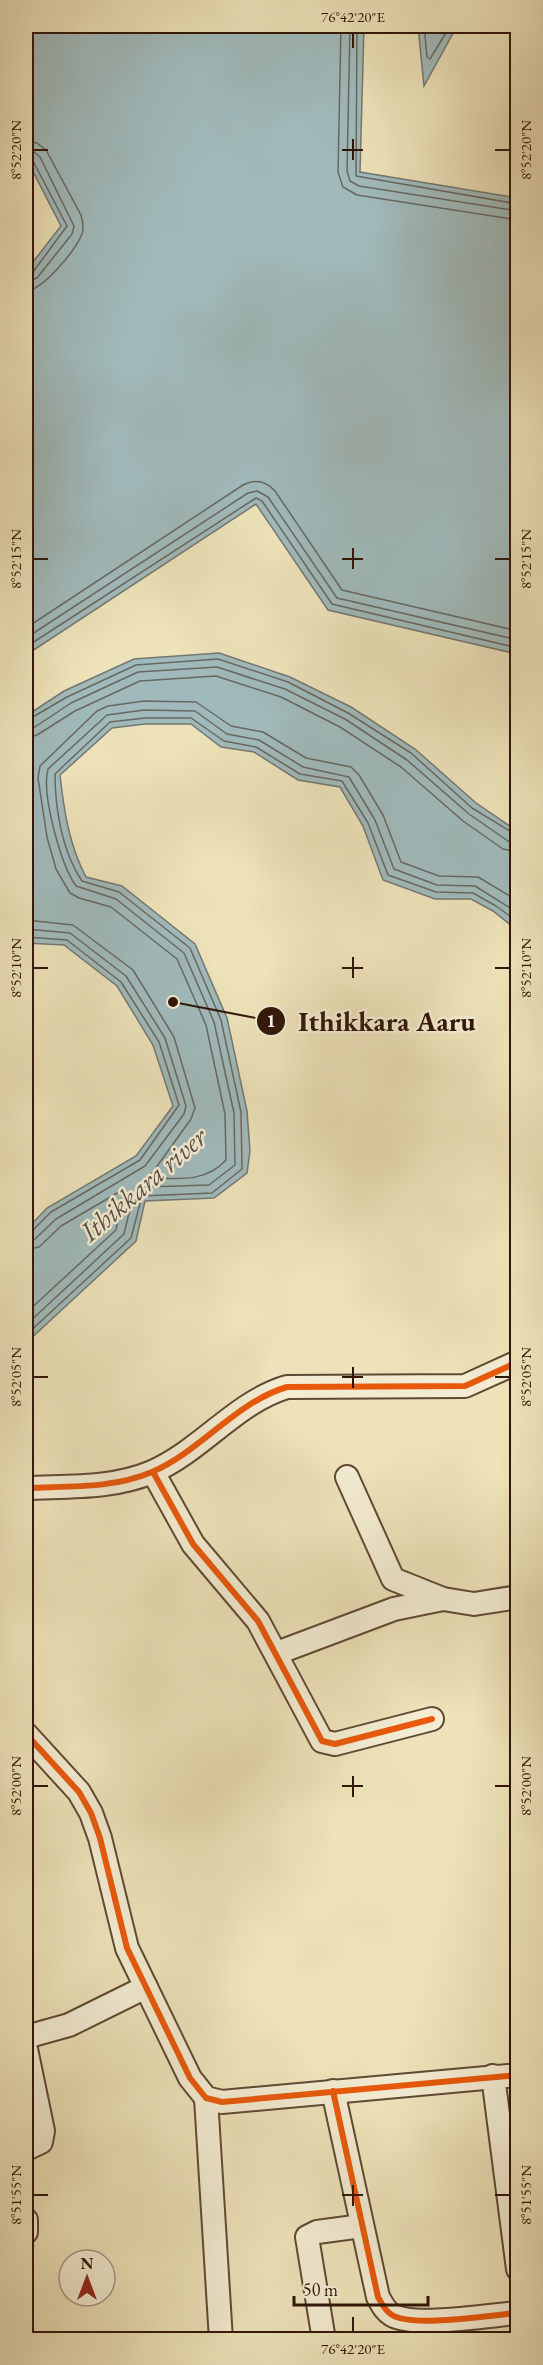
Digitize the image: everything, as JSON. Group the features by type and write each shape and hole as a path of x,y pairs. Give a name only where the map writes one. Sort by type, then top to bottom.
{"street":[{"path":"26,1488 82,1487 117,1482 153,1472 223,1426 267,1393 287,1387 465,1386 518,1362"},
{"path":"153,1472 193,1544 258,1621 319,1736 328,1744 432,1719"},
{"path":"347,1477 393,1579 443,1599 474,1604 518,1597"},
{"path":"277,1653 394,1609 443,1599"},
{"path":"26,1734 79,1792 91,1813 100,1838 127,1948 190,2078 206,2098 221,2340"},
{"path":"26,2037 69,2025 146,1987"},
{"path":"26,2049 43,2131 41,2142 26,2149"},
{"path":"206,2098 222,2102 518,2075"},
{"path":"493,2076 518,2269"},
{"path":"333,2091 378,2297 384,2308 393,2316 420,2321 518,2313"},
{"path":"26,2220 26,2232"},
{"path":"324,2340 307,2237 317,2232 362,2226"}],"water":[{"path":"26,26 364,26 360,172 517,198 517,654 328,610 256,504 26,655 26,271 61,226 26,158"},
{"path":"418,26 457,26 424,86"},
{"name":"Ithikkara river","path":"219,653 290,677 351,707 415,749 476,803 517,831 517,930 493,911 471,899 435,899 383,880 363,826 340,787 298,780 254,752 221,747 191,724 145,724 112,728 60,775 71,840 86,877 122,886 195,944 227,1018 247,1111 250,1151 247,1173 214,1198 145,1201 136,1241 26,1343 26,1230 47,1208 136,1156 173,1106 153,1045 117,986 64,945 26,943 26,716 64,691 134,659"}],"cycle path":[{"path":"26,1488 106,1484 152,1472 187,1452 251,1404 287,1387 465,1386 518,1362"},
{"path":"153,1472 193,1544 258,1621 322,1741 335,1744 432,1719"},
{"path":"26,1734 79,1792 91,1813 100,1838 127,1948 190,2078 206,2098 222,2102 518,2075"},
{"path":"333,2091 378,2297 386,2309 392,2315 403,2319 434,2321 518,2313"}],"place":[{"name":"Ithikkara Aaru","path":"173,1002"}]}
